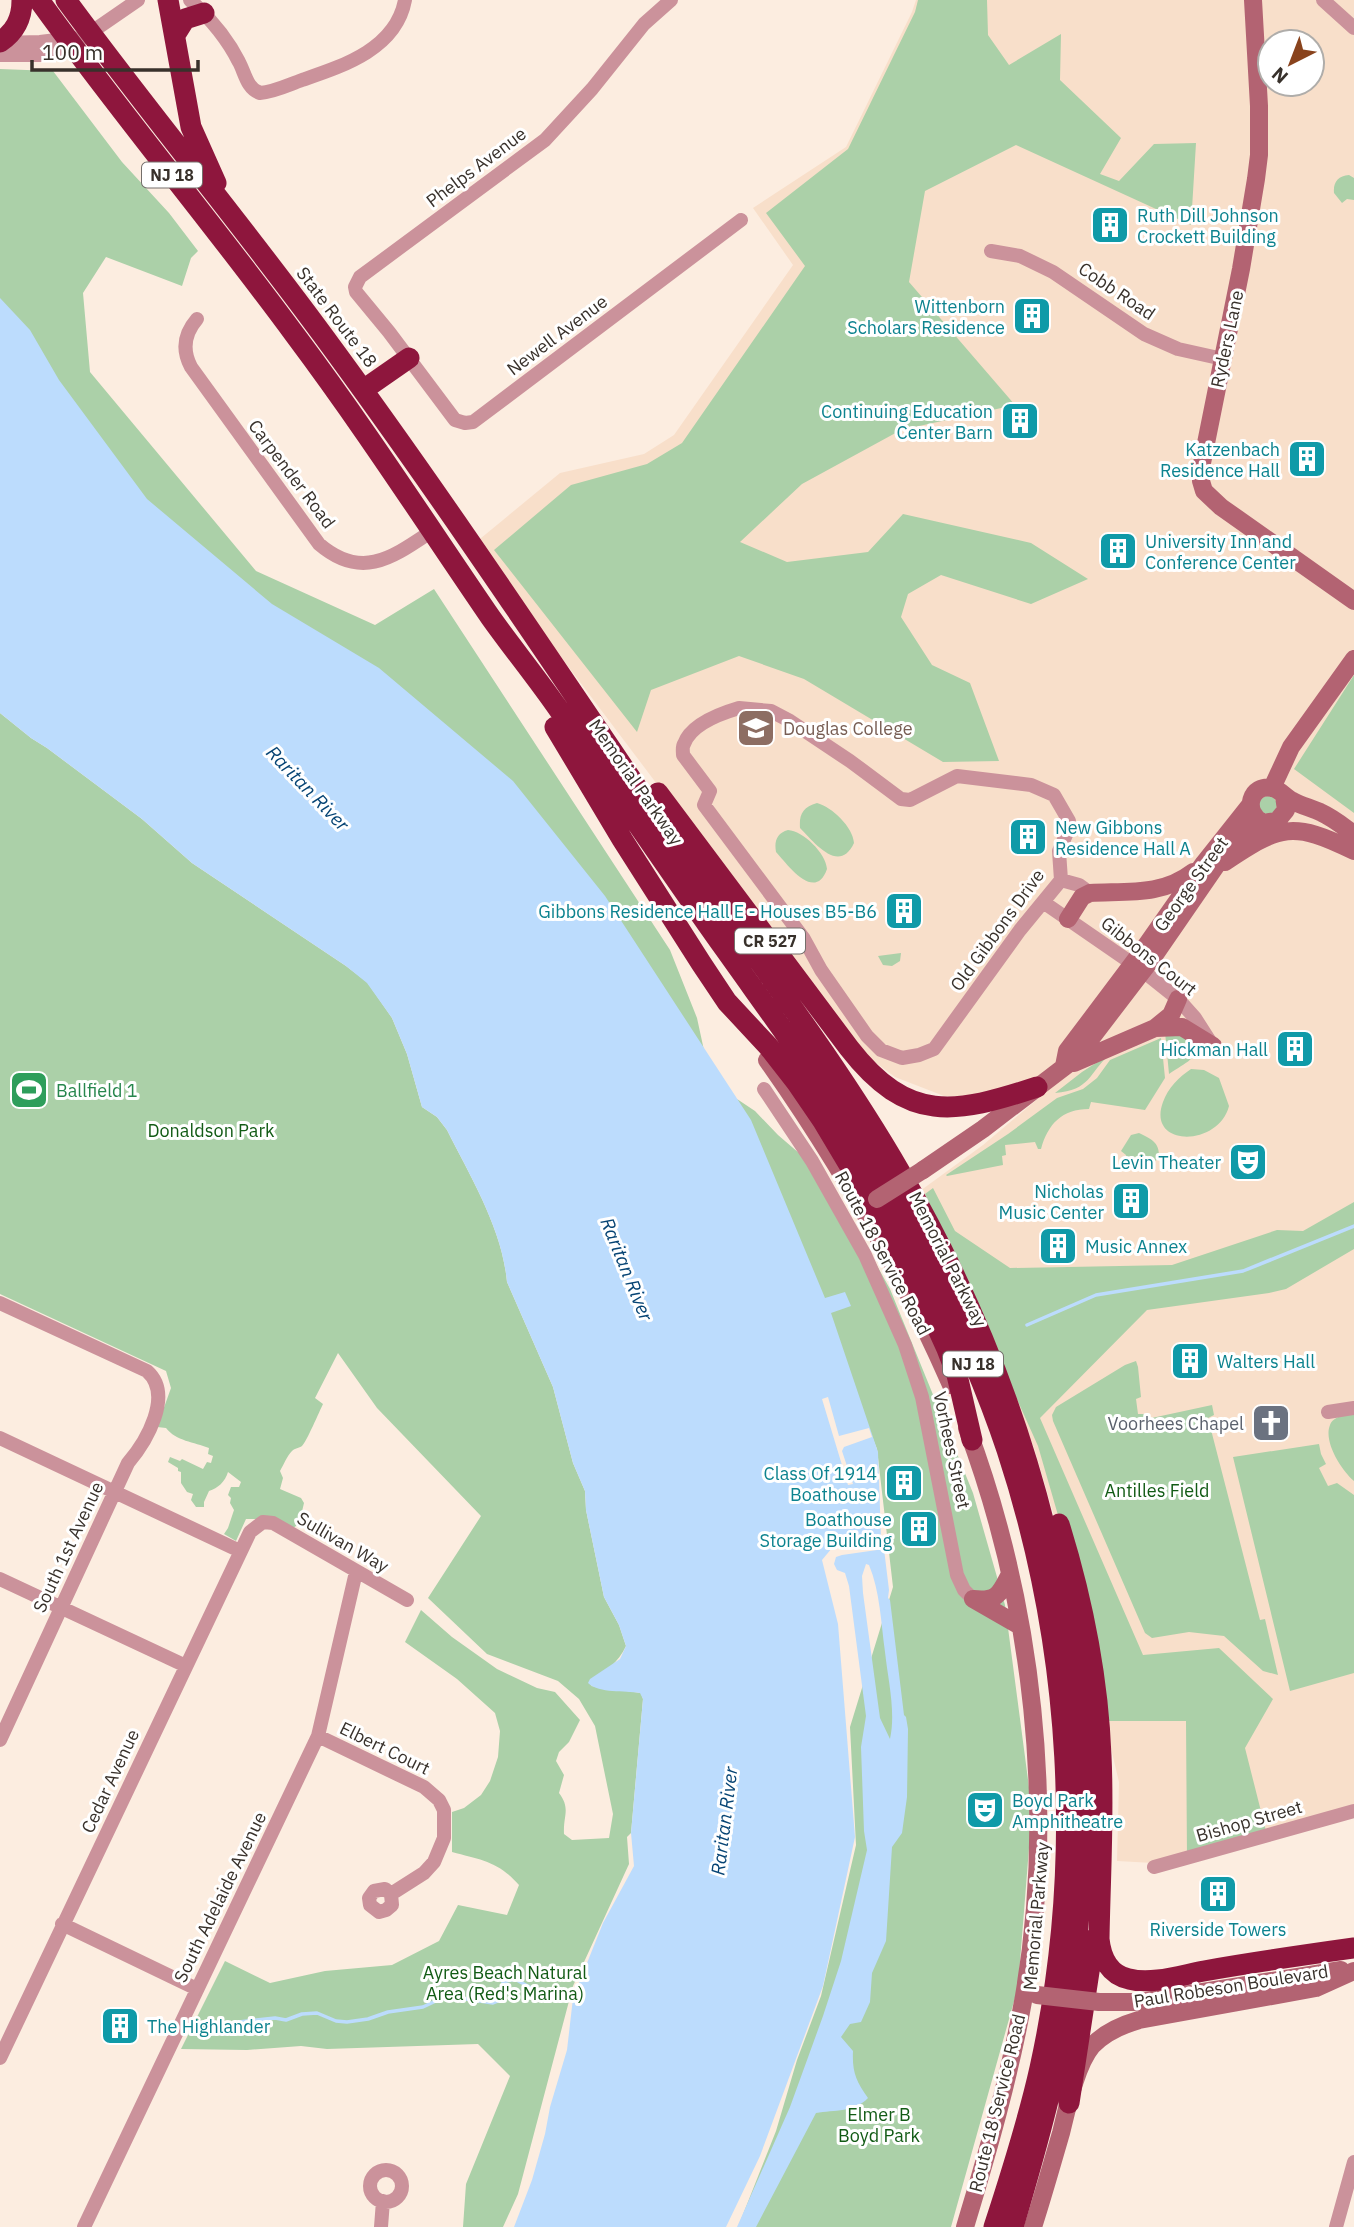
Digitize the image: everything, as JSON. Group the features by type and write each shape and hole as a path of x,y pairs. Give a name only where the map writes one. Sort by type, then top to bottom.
{"highway":[{"path":"0,43 17,25 22,0"},
{"name":"NJ 18","path":"40,0 344,401 494,622"},
{"name":"State Route 18","path":"66,0 363,390 557,670"},
{"path":"168,0 191,127 211,169 223,205"},
{"path":"175,35 179,26 197,6"},
{"path":"363,390 409,358"},
{"path":"494,622 622,839 727,1002 768,1046 797,1083 874,1201 941,1335 957,1375 972,1440"},
{"name":"Memorial Parkway","path":"494,622 552,700 853,1133 898,1208 940,1290 978,1375 1006,1448 1035,1550 1055,1655 1064,1745 1066,1857 1058,1957 1040,2065 1018,2152 994,2227"},
{"name":"CR 527","path":"557,670 612,729 849,1048 882,1083 909,1099 953,1108 990,1103 1037,1087"},
{"name":"Memorial Parkway","path":"557,670 860,1107 916,1202 971,1309 1020,1440 1052,1552 1072,1656 1082,1770 1082,1868 1071,1985 1048,2101 1013,2227"},
{"path":"971,1309 1002,1366 1031,1442 1064,1540 1083,1620 1094,1677 1101,1753 1103,1835 1099,1939 1102,1955 1110,1969 1128,1979 1160,1978 1354,1948"},
{"path":"1069,2103 1100,1903"}],"main road":[{"name":"Ryders Lane","path":"1253,0 1259,155 1247,239 1200,481 1204,491 1221,507 1354,601"},
{"path":"1274,821 1286,810 1278,792 1291,747 1354,659"},
{"path":"1354,834 1324,813 1267,788 1256,792 1250,805 1255,818 1274,821 1298,818 1316,822 1354,851"},
{"name":"George Street","path":"1064,1066 1076,1058 1250,805"},
{"name":"George Street","path":"1210,865 1238,837 1250,829 1274,821"},
{"path":"1068,919 1082,897 1090,893 1156,890 1259,839 1286,830 1317,835 1354,851"},
{"path":"874,1201 983,1129 1064,1066 1155,1028 1171,1015 1178,999"},
{"name":"Route 18 Service Road","path":"727,1002 812,1126 880,1242 920,1318 951,1385 972,1440 998,1522 1010,1574 1033,1717 1037,1812 1031,1995 965,2227"},
{"path":"1155,1028 1182,1027 1215,1050"},
{"path":"973,1599 988,1600 995,1597 1010,1574"},
{"path":"973,1599 1020,1626"},
{"path":"1033,2227 1069,2103 1088,2051 1099,2039 1116,2028 1147,2018 1316,1988 1354,1969"},
{"name":"Paul Robeson Boulevard","path":"1031,1995 1099,2002 1140,2002 1354,1969"}],"street":[{"path":"0,55 49,55 91,34 138,0"},
{"path":"197,6 232,50 250,86 257,93 268,92 342,67 361,57 393,30 405,0"},
{"name":"Phelps Avenue","path":"409,358 358,297 356,292 360,277 545,140 592,89 644,24 671,0"},
{"path":"1323,0 1354,27"},
{"path":"0,43 70,43"},
{"name":"Newell Avenue","path":"409,358 455,420 473,422 741,220"},
{"name":"Cobb Road","path":"991,251 1020,256 1053,272 1144,334 1178,349 1223,359"},
{"name":"Carpender Road","path":"197,319 188,330 185,341 191,367 319,544 348,561 370,563 392,557 432,531"},
{"name":"Old Gibbons Drive","path":"739,708 771,710 850,761 901,799 910,800 957,776 1031,785 1054,795 1069,821 1069,828 1059,851 1061,880 1043,902 934,1049 902,1058 881,1051 867,1036 821,970 804,939 704,805 710,791 683,755 684,743 695,729 715,716 739,708"},
{"path":"1061,880 1072,881 1090,893"},
{"name":"Gibbons Court","path":"1043,902 1138,967 1178,999 1195,1018 1215,1050"},
{"name":"Vorhees Street","path":"764,1089 812,1161 865,1255 905,1345 922,1397 957,1575 964,1590 973,1599"},
{"name":"South 1st Avenue","path":"0,1303 147,1371 152,1375 157,1395 155,1417 142,1447 128,1463 62,1608 4,1720 0,1740"},
{"path":"1328,1412 1354,1408"},
{"path":"0,1438 240,1551"},
{"name":"Sullivan Way","path":"259,1524 273,1523 407,1600"},
{"name":"Cedar Avenue","path":"0,2058 240,1551 250,1532 259,1524"},
{"name":"South Adelaide Avenue","path":"84,2227 318,1736 356,1572"},
{"path":"0,1579 186,1666"},
{"name":"Elbert Court","path":"318,1736 425,1787 439,1800 445,1820 444,1838 434,1862 424,1873 391,1894"},
{"name":"Bishop Street","path":"1154,1867 1354,1811"},
{"path":"62,1924 197,1989"},
{"path":"1336,2227 1349,2202 1354,2162"},
{"path":"381,2227 383,2201"}],"shaded area":[{"path":"916,0 1354,0 1354,1805 1153,1863 1117,1861 1119,1782 1105,1723 1092,1644 1034,1448 920,1191 983,1145 1046,1092 1005,1097 944,1096 895,1077 864,1054 832,1016 475,543 560,473 644,454 674,435 793,265 753,208 846,147"}],"green space":[{"path":"918,0 987,0 988,35 1009,65 1061,34 1060,80 1121,138 1100,174 1119,181 1154,144 1196,143 1191,225 1016,145 925,191 909,282 1015,405 901,430 802,484 740,542 787,562 868,552 903,514 1031,543 1088,579 1031,604 941,575 908,594 901,617 932,665 970,683 999,761 943,762 804,679 739,656 651,690 637,732 494,550 571,485 647,464 682,443 805,266 766,213 848,149 915,12"},
{"path":"0,69 53,71 122,162 169,213 198,251 191,258 182,286 106,257 83,293 90,372 256,571 375,625 434,589 670,950 697,1018 705,1055 42,416 0,317"},
{"path":"1349,175 1354,178 1354,200 1347,199 1342,203 1334,193 1334,186 1339,178"},
{"path":"1354,675 1354,813 1294,769"},
{"path":"0,713 142,819 192,863 367,982 392,1018 407,1054 422,1107 437,1117 447,1130 484,1204 499,1242 507,1282 553,1387 573,1463 585,1491 586,1510 604,1597 619,1625 626,1646 615,1662 591,1686 641,1693 643,1699 631,1833 627,1837 629,1864 573,1986 518,2194 503,2227 463,2227 466,2184 510,2076 478,2044 327,2049 301,2046 247,2050 181,2049 225,1961 270,1983 325,1971 392,1965 439,1941 458,1905 507,1915 519,1885 496,1866 452,1852 452,1812 464,1808 481,1795 490,1781 498,1757 500,1731 495,1713 457,1679 405,1642 421,1610 452,1637 497,1669 537,1688 555,1692 580,1720 556,1761 564,1775 559,1793 566,1808 564,1834 572,1840 609,1838 613,1814 595,1726 579,1699 558,1681 487,1654 428,1598 481,1516 377,1408 338,1353 315,1398 323,1404 310,1433 302,1446 290,1453 280,1471 283,1478 280,1489 301,1498 304,1503 299,1524 290,1530 266,1519 246,1519 236,1541 224,1534 234,1510 228,1495 231,1487 239,1487 241,1482 228,1472 221,1484 209,1491 204,1507 196,1507 191,1500 193,1494 187,1492 181,1483 181,1472 168,1462 170,1457 180,1461 182,1459 203,1469 207,1462 211,1463 213,1456 208,1454 209,1448 180,1438 166,1428 157,1427 171,1388 166,1371 0,1294"},
{"path":"1268,796 1274,799 1277,805 1274,811 1268,814 1262,811 1259,805 1262,799"},
{"path":"817,803 835,813 846,824 853,837 854,843 848,852 841,856 827,853 800,828 803,812"},
{"path":"788,830 807,839 823,856 827,869 822,879 808,882 801,878 776,852 777,838"},
{"path":"901,953 900,961 892,966 883,965 878,956"},
{"path":"1165,1032 1176,1032 1199,1045 1192,1058 1169,1074"},
{"path":"1161,1038 1165,1078 1145,1110 1091,1102 1089,1109 1064,1115 1052,1125 1041,1149 1038,1149 1035,1142 1005,1145 1003,1165 946,1175 1057,1098 1083,1089 1097,1078 1110,1060"},
{"path":"1110,1054 1082,1085 1055,1093 1082,1072"},
{"path":"1191,1069 1204,1070 1219,1078 1229,1106 1223,1119 1212,1129 1186,1137 1165,1128 1161,1117 1163,1102 1168,1092 1178,1079"},
{"name":"Elmer B Boyd Park","path":"737,1099 755,1111 778,1135 828,1178 890,1289 973,1493 1005,1605 1032,1810 1018,1987 951,2227 738,2227 776,2131 797,2060 821,1996 856,1845 850,1727 893,1587 877,1449"},
{"path":"1139,1133 1156,1145 1159,1158 1154,1162 1128,1167 1126,1155 1121,1151 1131,1135"},
{"path":"933,1188 955,1231 1010,1268 1172,1265 1277,1230 1303,1231 1354,1202 1354,1249 1286,1289 1147,1310 1040,1418 1143,1655 1219,1648 1273,1699 1245,1748 1267,1835 1187,1857 1186,1721 1105,1721 1095,1643 1038,1446 925,1194"},
{"name":"Antilles Field","path":"1136,1361 1141,1397 1136,1399 1138,1414 1144,1414 1147,1419 1212,1405 1214,1415 1208,1418 1260,1620 1265,1619 1278,1675 1263,1671 1224,1636 1189,1632 1152,1638 1145,1633 1052,1415 1056,1407"},
{"path":"1354,1414 1354,1481 1335,1456 1329,1432 1334,1420 1340,1416"},
{"path":"1319,1444 1326,1464 1319,1468 1328,1486 1337,1483 1354,1495 1354,1673 1290,1691 1233,1457"}],"water":[{"name":"Raritan River","path":"0,298 30,330 59,380 147,499 272,604 379,668 513,781 605,896 751,1120 825,1298 845,1292 851,1306 831,1313 878,1452 881,1538 837,1542 822,1560 838,1624 855,1837 823,1986 760,2156 726,2227 514,2227 532,2180 567,2050 573,1998 603,1923 634,1866 631,1833 643,1699 640,1693 606,1690 588,1683 620,1659 626,1646 619,1625 604,1597 586,1510 585,1491 573,1463 553,1387 507,1282 499,1242 492,1223 447,1130 437,1117 422,1107 407,1054 392,1018 367,983 346,966 192,863 142,819 0,713"},
{"path":"884,1549 888,1598 908,1729 907,1797 902,1833 892,1847 886,1941 872,1973 870,2002 861,2022 850,2024 841,2037 853,2051 856,2076 868,2098 851,2108 816,2113 756,2227 737,2227 790,2107 823,2016 841,1961 867,1850 861,1747 866,1716 849,1586 845,1573 837,1570 834,1564 836,1557","holes":["866,1564 869,1565 878,1596 891,1696 890,1739 880,1718 863,1593 862,1576"]}],"pier":[{"path":"828,1397 839,1436 869,1428 872,1437 844,1447 842,1451 853,1484 848,1485 822,1399"}],"waterway":[{"path":"1027,1325 1096,1295 1243,1271 1354,1226"},
{"path":"226,2034 239,2022 275,2018 286,2020 302,2014 317,2013 336,2021 347,2022 423,2007 442,1998 493,2003 503,1999 503,1982 515,1979 531,1988 577,1998"}],"place":[{"name":"Ruth Dill Johnson Crockett Building","path":"1110,225"},
{"name":"Wittenborn Scholars Residence","path":"1032,316"},
{"name":"Continuing Education Center Barn","path":"1020,421"},
{"name":"Katzenbach Residence Hall","path":"1307,459"},
{"name":"University Inn and Conference Center","path":"1118,551"},
{"name":"Douglas College","path":"756,728"},
{"name":"New Gibbons Residence Hall A","path":"1028,837"},
{"name":"Gibbons Residence Hall E - Houses B5-B6","path":"904,911"},
{"name":"Hickman Hall","path":"1295,1049"},
{"name":"Ballfield 1","path":"29,1090"},
{"name":"Levin Theater","path":"1248,1162"},
{"name":"Nicholas Music Center","path":"1131,1201"},
{"name":"Music Annex","path":"1058,1246"},
{"name":"Walters Hall","path":"1190,1361"},
{"name":"Voorhees Chapel","path":"1271,1423"},
{"name":"Class Of 1914 Boathouse","path":"904,1483"},
{"name":"Boathouse Storage Building","path":"919,1529"},
{"name":"Boyd Park Amphitheatre","path":"985,1810"},
{"name":"Riverside Towers","path":"1218,1894"},
{"name":"The Highlander","path":"120,2026"}],"park label":[{"name":"Donaldson Park","path":"211,1130"},
{"name":"Ayres Beach Natural Area (Red's Marina)","path":"505,1982"}]}
